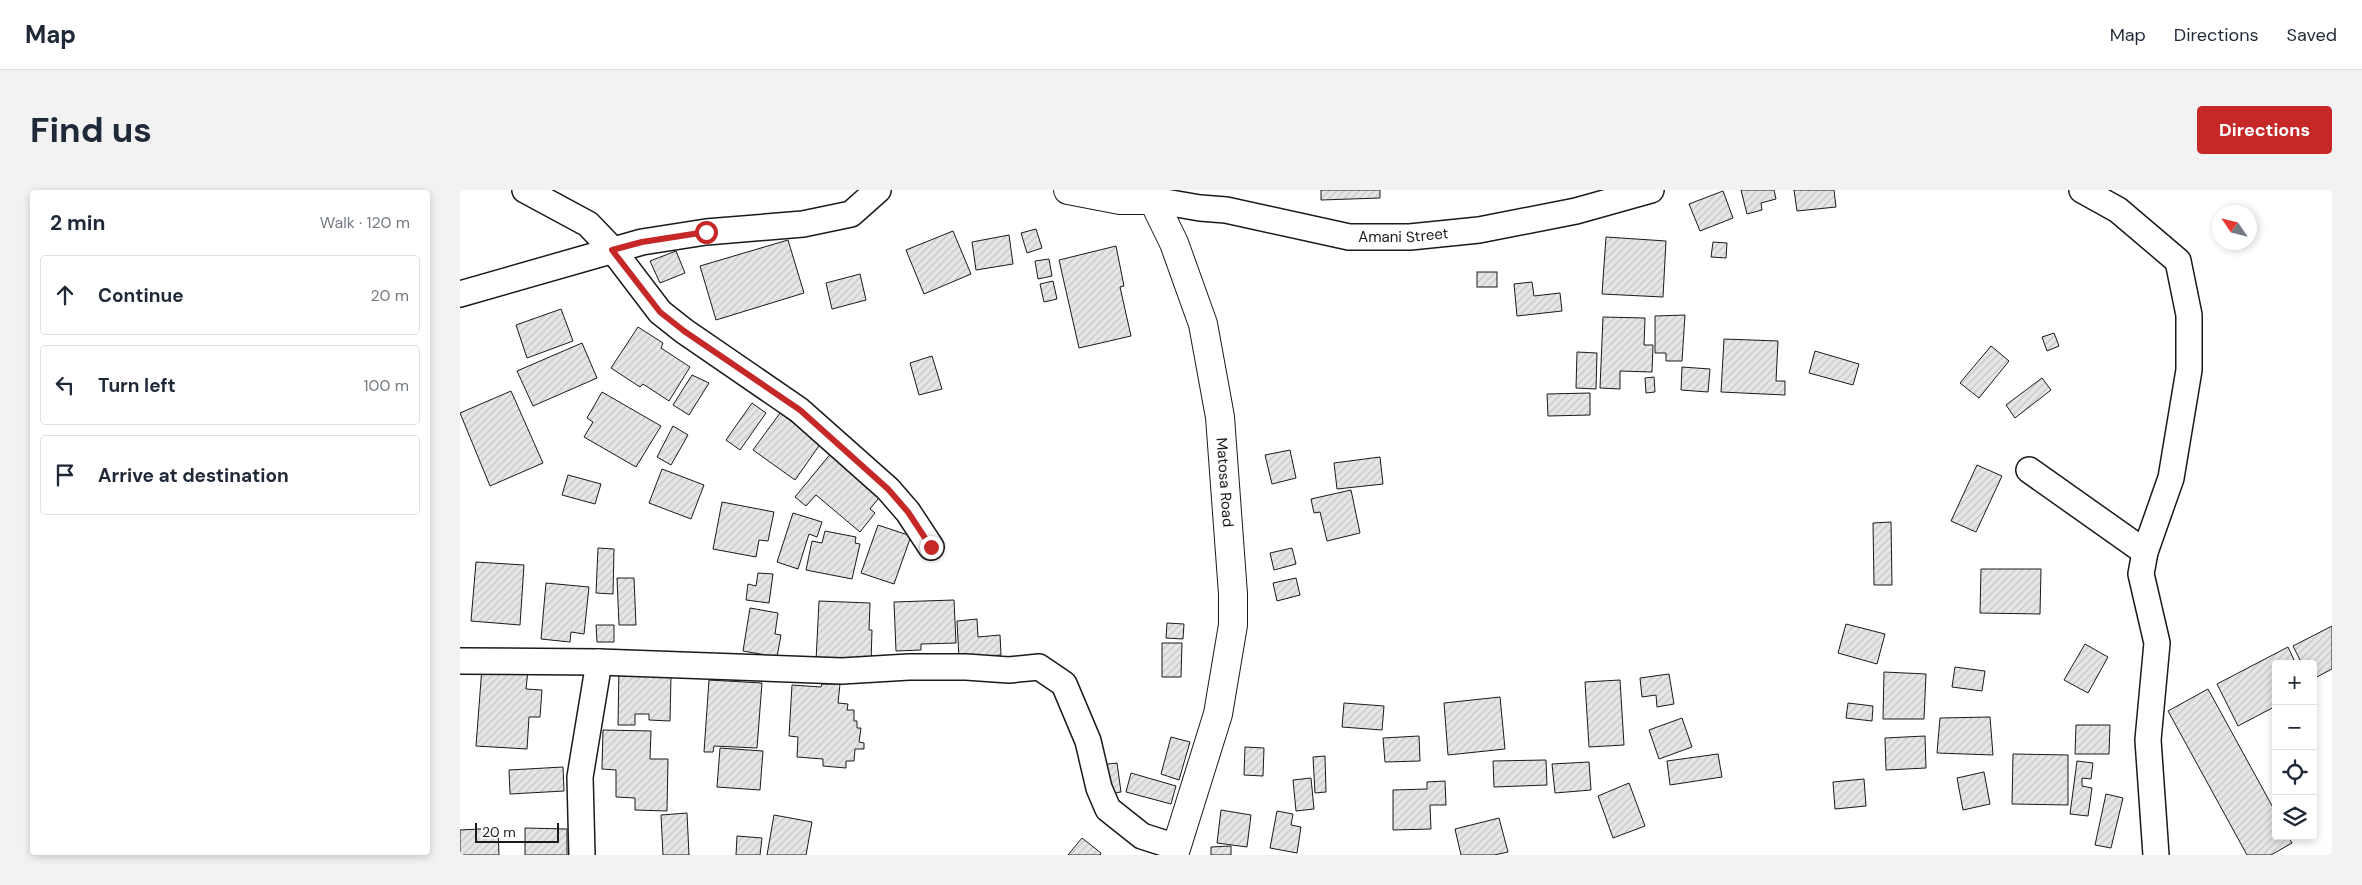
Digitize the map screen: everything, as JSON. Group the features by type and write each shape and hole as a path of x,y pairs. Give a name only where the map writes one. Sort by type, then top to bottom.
{"street":[{"path":"525,190 588,224 612,250 660,312 684,331 800,410 888,489 908,512 931,547"},
{"path":"460,294 642,242 706,232 803,224 851,214 878,190"},
{"path":"1068,190 1153,200"},
{"name":"Amani Street","path":"1153,200 1200,208 1226,210 1349,236 1410,237 1479,230 1576,211 1651,190"},
{"path":"2082,190 2118,210 2178,261 2189,315 2189,370 2172,478 2145,552 2140,574 2157,643 2148,740 2156,855"},
{"name":"Matosa Road","path":"1153,200 1174,243 1203,324 1220,418 1233,594 1233,626 1218,714 1175,851"},
{"path":"2030,470 2145,552"},
{"path":"460,662 599,662 842,671 909,667 966,667 1009,670 1039,667 1064,684 1088,741 1099,788 1108,809 1142,836 1175,851"},
{"path":"582,855 580,777 599,662"}],"building":[{"path":"1321,190 1380,190 1380,198 1321,200"},
{"path":"1741,190 1774,190 1776,199 1761,203 1762,210 1747,214"},
{"path":"1794,190 1834,190 1836,207 1797,211"},
{"path":"1723,191 1733,218 1700,231 1689,204"},
{"path":"1036,229 1042,248 1027,253 1021,233"},
{"path":"953,231 971,274 924,294 906,250"},
{"path":"1009,235 1013,264 976,270 972,242"},
{"path":"1606,237 1666,241 1663,297 1602,294"},
{"path":"788,240 804,293 716,320 700,266"},
{"path":"1713,242 1727,243 1726,258 1711,257"},
{"path":"1116,246 1124,286 1120,287 1131,336 1079,348 1059,260"},
{"path":"676,251 685,273 660,283 650,261"},
{"path":"1049,259 1052,276 1038,279 1035,261"},
{"path":"1477,272 1497,272 1497,287 1477,287"},
{"path":"860,274 866,300 832,309 826,283"},
{"path":"1053,281 1057,299 1044,302 1040,284"},
{"path":"1532,282 1534,296 1560,293 1562,311 1517,316 1514,284"},
{"path":"561,309 573,341 527,358 516,325"},
{"path":"1685,315 1682,361 1666,361 1666,353 1655,353 1655,316"},
{"path":"1603,317 1645,318 1644,345 1653,345 1652,372 1620,371 1620,389 1600,388"},
{"path":"638,327 663,343 661,348 690,367 669,401 643,384 640,387 611,368"},
{"path":"2054,333 2059,346 2047,351 2042,337"},
{"path":"1724,339 1778,341 1776,381 1785,381 1785,395 1721,392"},
{"path":"582,343 597,378 533,406 517,371"},
{"path":"1991,346 2009,361 1979,398 1960,383"},
{"path":"1815,351 1859,364 1853,385 1809,373"},
{"path":"1577,352 1597,353 1596,389 1576,388"},
{"path":"932,356 942,389 919,395 910,363"},
{"path":"1682,367 1710,369 1708,392 1681,390"},
{"path":"692,375 709,383 689,415 673,405"},
{"path":"1654,377 1655,392 1646,393 1645,378"},
{"path":"2042,378 2051,390 2015,418 2006,405"},
{"path":"511,391 543,463 490,486 460,413"},
{"path":"602,392 661,426 636,467 584,437 593,422 587,418"},
{"path":"1590,393 1590,415 1548,416 1547,394"},
{"path":"752,403 766,413 740,450 726,440"},
{"path":"780,413 821,443 795,480 753,450"},
{"path":"673,426 688,435 671,465 657,457"},
{"path":"1290,450 1296,478 1272,484 1265,455"},
{"path":"832,452 882,494 870,509 875,513 860,532 816,495 806,506 795,497"},
{"path":"1380,457 1383,484 1337,489 1334,463"},
{"path":"1977,465 2002,476 1976,532 1951,521"},
{"path":"662,469 704,485 691,519 649,503"},
{"path":"568,475 601,484 595,504 562,495"},
{"path":"1351,490 1360,533 1327,541 1320,512 1314,513 1311,499"},
{"path":"722,502 774,512 768,541 759,540 756,557 713,549"},
{"path":"793,513 822,522 817,537 809,534 798,569 777,562"},
{"path":"1891,522 1892,585 1874,585 1873,523"},
{"path":"878,525 911,536 894,584 861,573"},
{"path":"825,531 856,537 855,543 860,544 852,579 806,570 812,541 822,543"},
{"path":"598,548 614,549 613,594 596,593"},
{"path":"1292,548 1296,564 1274,570 1270,553"},
{"path":"476,562 524,565 520,625 471,621"},
{"path":"1981,569 2041,569 2040,614 1980,613"},
{"path":"758,573 773,574 769,603 746,600 748,584 756,586"},
{"path":"617,578 634,578 636,625 619,625"},
{"path":"1296,578 1300,595 1277,601 1273,583"},
{"path":"546,583 589,587 584,634 571,632 570,642 541,639"},
{"path":"954,600 956,643 921,644 921,650 896,651 894,602"},
{"path":"819,601 870,603 869,630 872,630 871,663 816,661"},
{"path":"750,608 778,613 775,634 781,635 777,657 743,651"},
{"path":"977,619 978,637 1000,635 1001,655 959,658 957,621"},
{"path":"1167,623 1184,624 1183,639 1166,638"},
{"path":"1846,624 1885,634 1877,664 1838,653"},
{"path":"596,625 614,625 614,642 597,642"},
{"path":"2332,626 2332,669 2317,677 2317,660 2300,660 2293,646"},
{"path":"1162,643 1182,643 1181,677 1162,677"},
{"path":"2085,644 2108,657 2088,693 2064,680"},
{"path":"2288,647 2294,660 2272,660 2272,708 2238,726 2217,684"},
{"path":"619,666 671,676 670,721 649,720 649,714 635,714 635,725 618,725"},
{"path":"482,667 528,670 526,689 542,690 540,717 529,717 527,749 476,746"},
{"path":"1955,667 1985,671 1982,691 1952,687"},
{"path":"1884,672 1926,674 1924,719 1883,719"},
{"path":"1669,674 1674,704 1657,707 1656,695 1642,697 1640,678"},
{"path":"709,680 762,683 757,748 714,746 713,752 704,752"},
{"path":"1620,680 1624,745 1589,747 1585,682"},
{"path":"822,684 840,684 838,703 848,704 847,710 854,710 854,721 857,721 857,728 861,728 859,742 864,743 864,749 855,749 854,761 846,761 846,768 823,766 823,759 797,757 798,737 789,736 792,685 821,687"},
{"path":"2208,689 2272,806 2272,840 2290,840 2292,843 2271,855 2247,855 2168,711"},
{"path":"1500,697 1505,749 1448,755 1444,703"},
{"path":"1344,703 1384,706 1382,730 1342,727"},
{"path":"1848,703 1873,706 1872,721 1846,718"},
{"path":"1990,717 1993,755 1937,753 1940,718"},
{"path":"1682,718 1692,747 1659,759 1649,730"},
{"path":"2076,725 2110,725 2109,754 2075,754"},
{"path":"603,730 651,731 650,759 668,759 667,811 635,810 635,798 616,797 616,770 602,769"},
{"path":"1419,736 1420,761 1385,762 1383,738"},
{"path":"1925,736 1926,768 1886,770 1885,738"},
{"path":"1171,737 1190,742 1179,780 1161,774"},
{"path":"1245,747 1264,748 1263,776 1244,775"},
{"path":"720,748 763,751 760,790 717,787"},
{"path":"1718,754 1722,777 1670,785 1667,761"},
{"path":"2013,754 2068,755 2068,805 2012,804"},
{"path":"1325,756 1326,792 1315,793 1313,757"},
{"path":"1546,760 1547,785 1494,787 1493,761"},
{"path":"2077,761 2093,763 2091,779 2082,778 2082,786 2092,788 2088,816 2070,814"},
{"path":"1589,762 1591,790 1555,793 1552,764"},
{"path":"1117,763 1121,792 1104,795 1100,765"},
{"path":"563,767 564,791 510,794 509,770"},
{"path":"1984,772 1990,804 1963,810 1957,778"},
{"path":"1131,773 1176,786 1171,804 1126,792"},
{"path":"1311,778 1314,809 1296,811 1293,780"},
{"path":"1864,779 1866,806 1835,809 1833,782"},
{"path":"1445,781 1446,805 1430,805 1431,829 1393,830 1393,790 1427,789 1427,782"},
{"path":"1629,783 1645,826 1613,838 1598,796"},
{"path":"2106,794 2123,798 2111,848 2095,845"},
{"path":"1221,810 1251,815 1247,847 1217,843"},
{"path":"1277,811 1293,814 1291,825 1301,827 1297,853 1270,848"},
{"path":"687,813 689,855 663,855 661,815"},
{"path":"774,815 812,822 806,855 767,855"},
{"path":"1499,818 1508,852 1494,855 1461,855 1455,829"},
{"path":"498,828 499,855 460,855 460,830"},
{"path":"525,828 567,829 567,855 525,855"},
{"path":"737,836 762,838 760,855 736,855"},
{"path":"1082,838 1101,853 1100,855 1068,855"},
{"path":"1231,846 1231,855 1211,855 1211,847"}],"route":[{"path":"706,232 642,242 612,250 660,312 684,331 800,410 888,489 908,512 931,547"}]}
